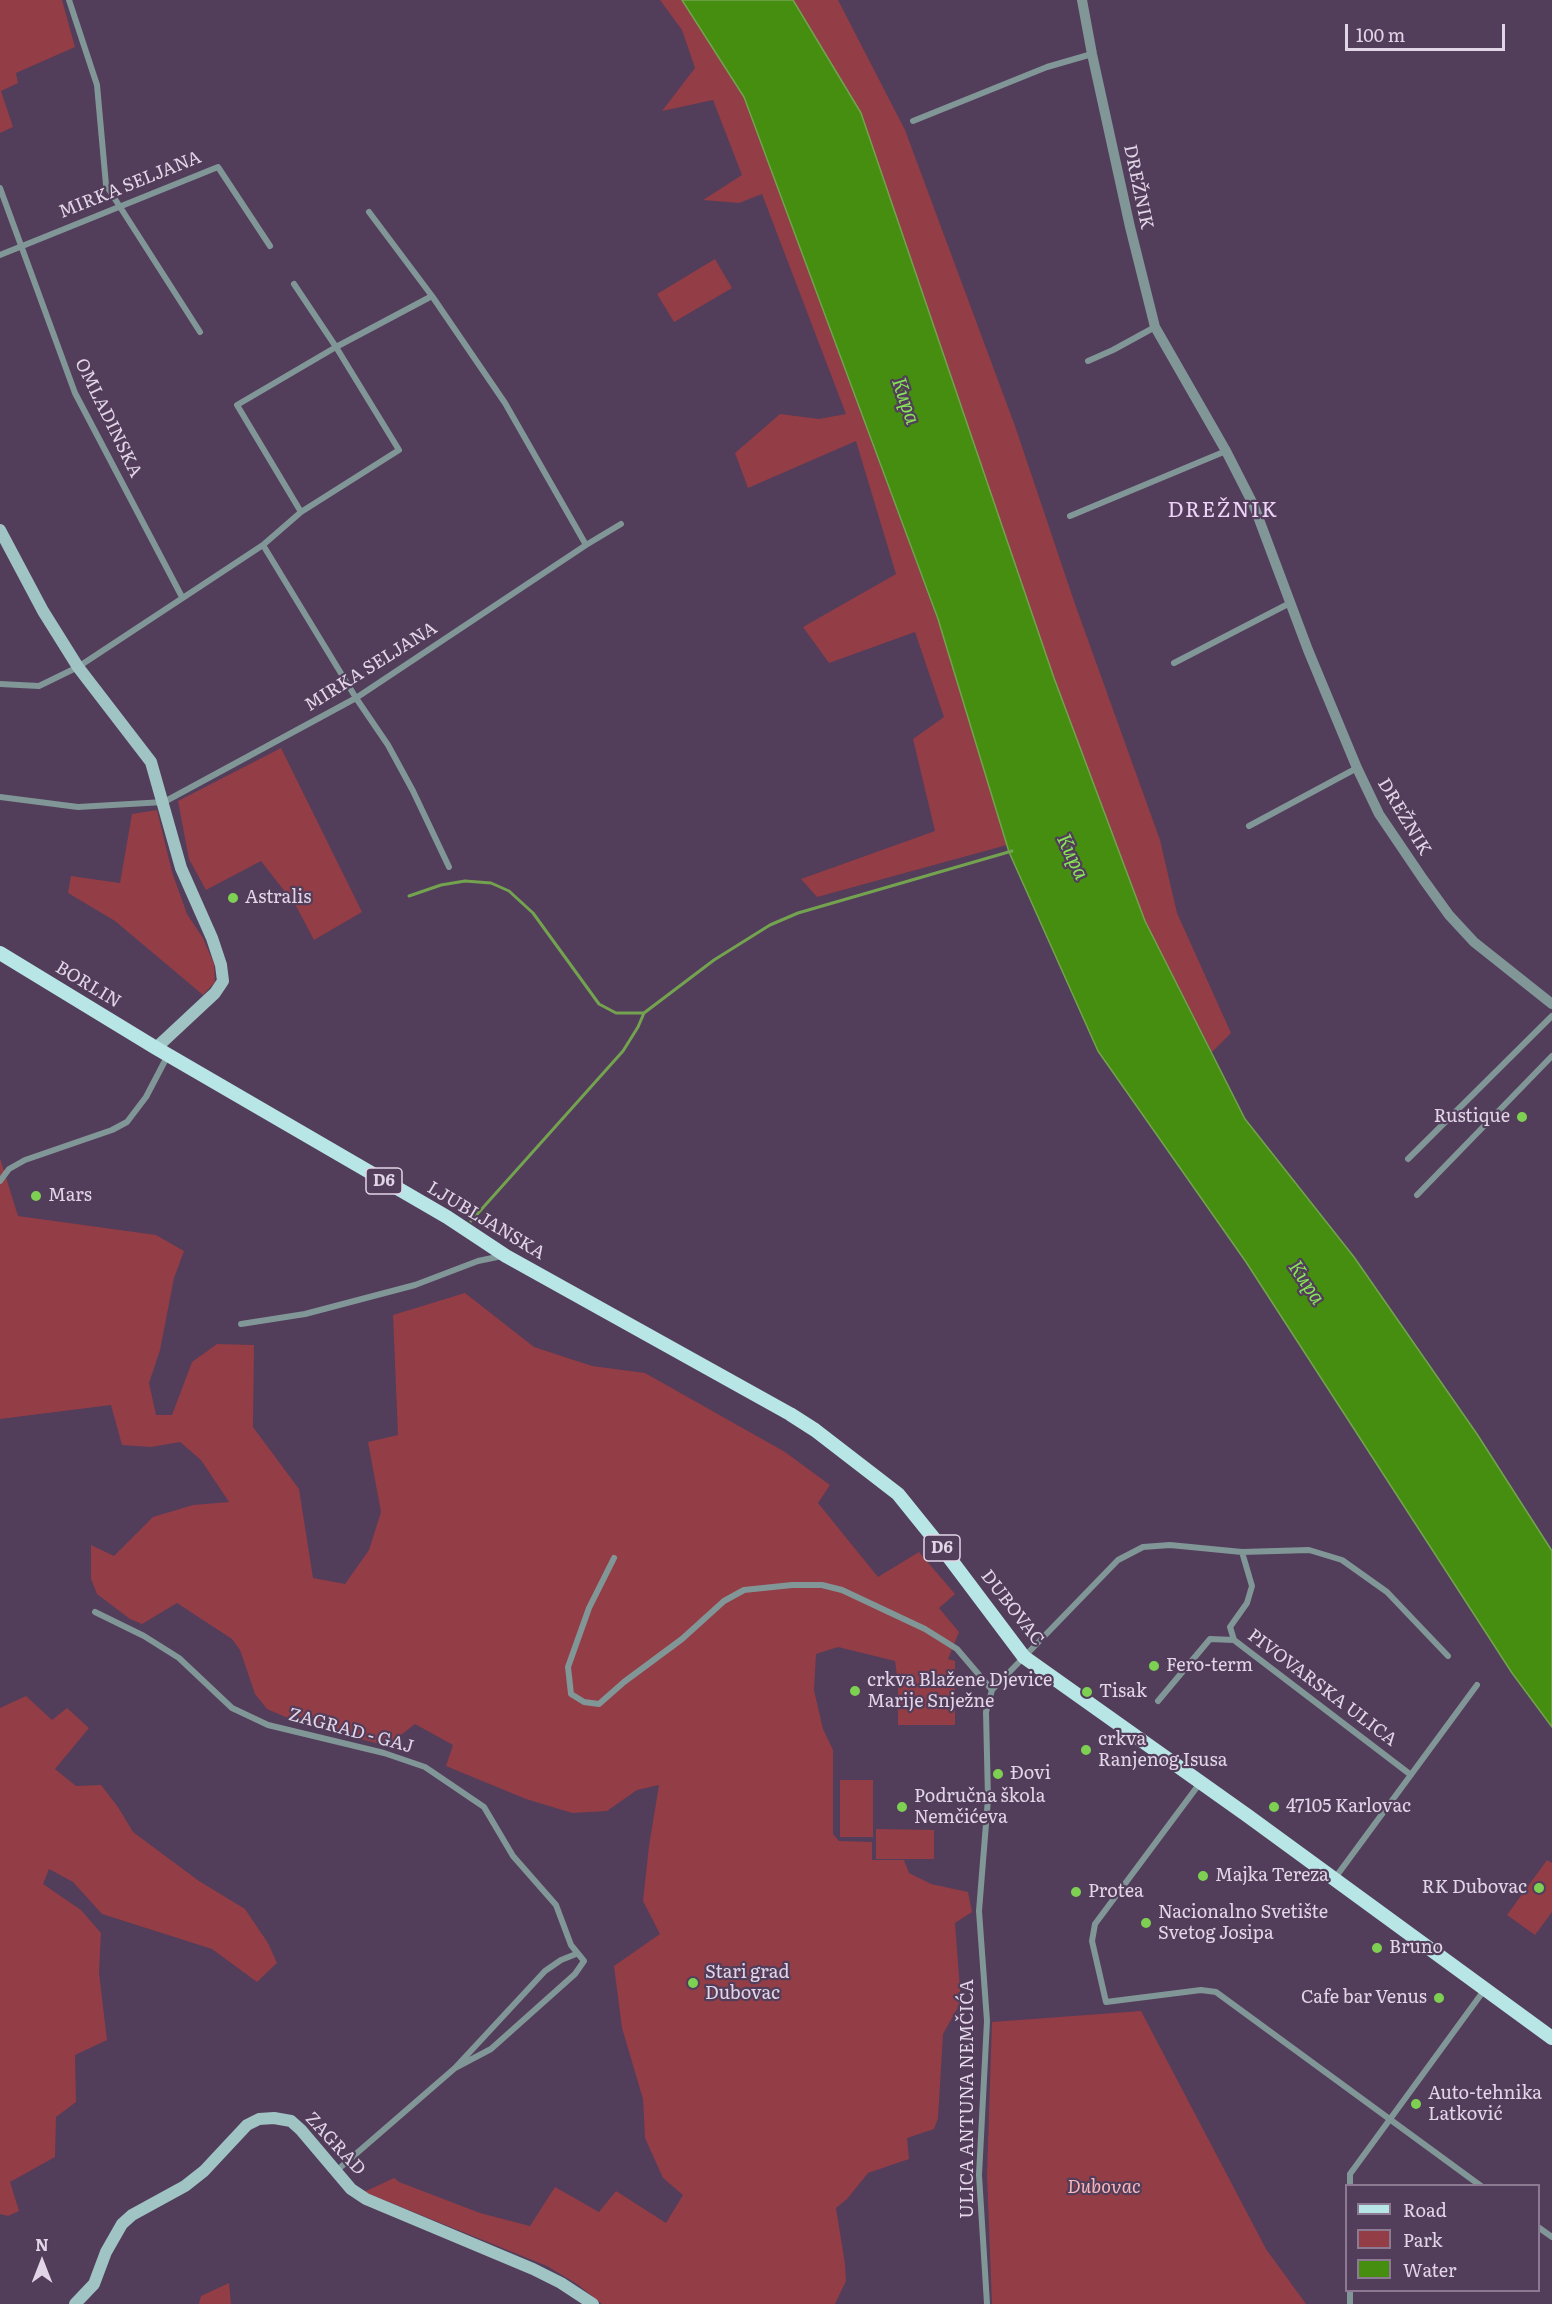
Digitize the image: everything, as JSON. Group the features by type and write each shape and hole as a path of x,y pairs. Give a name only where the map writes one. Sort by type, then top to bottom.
{"main road":[{"path":"0,530 43,611 78,668 151,762 181,868 212,938 221,965 223,981 215,993 162,1051"},
{"name":"BORLIN","path":"0,953 162,1051"},
{"name":"LJUBLJANSKA","path":"162,1051 447,1217 506,1256 610,1314"},
{"name":"DUBOVAC","path":"610,1314 790,1414 861,1464 898,1494 1024,1657 1335,1879"},
{"name":"D6","path":"1335,1879 1552,2038"},
{"name":"ZAGRAD","path":"75,2304 94,2284 106,2252 122,2224 132,2215 185,2186 198,2176 247,2125 259,2119 274,2118 291,2121 351,2189 366,2199 533,2269 561,2283 592,2304"}],"street":[{"path":"69,0 97,84 106,185 200,332"},
{"name":"DREŽNIK","path":"1082,0 1130,226 1155,327 1226,451 1254,506 1290,603 1357,768 1379,814 1449,915 1474,942 1552,1004"},
{"path":"913,121 1047,68 1092,54"},
{"name":"MIRKA SELJANA","path":"0,255 119,205 218,167 270,246"},
{"name":"OMLADINSKA","path":"0,188 75,393 182,597"},
{"path":"369,212 432,296 505,402 586,545"},
{"path":"0,684 39,686 78,668 182,597 264,545 301,512 399,450 336,347 294,284"},
{"path":"301,512 237,405 336,347 432,296"},
{"path":"1088,361 1155,327"},
{"path":"1070,516 1226,451"},
{"name":"MIRKA SELJANA","path":"164,802 356,698 621,524"},
{"path":"264,545 356,698 393,754 449,867"},
{"path":"1174,663 1290,603"},
{"path":"1249,826 1357,768"},
{"path":"0,797 78,807 164,802"},
{"path":"1408,1159 1552,1016"},
{"path":"0,1181 9,1169 25,1160 112,1130 126,1122 146,1097 162,1051"},
{"path":"1417,1195 1552,1056"},
{"path":"241,1324 305,1314 415,1285 478,1261 506,1256"},
{"path":"614,1558 589,1608 568,1667 571,1694 584,1702 598,1704 682,1639 724,1601 744,1590 792,1585 822,1585 842,1590 925,1629 957,1649 992,1690 1118,1560 1143,1547 1170,1545 1242,1551 1309,1550 1342,1560 1387,1592 1449,1656"},
{"name":"PIVOVARSKA ULICA","path":"1242,1551 1252,1586 1247,1603 1230,1627 1234,1640 1411,1775"},
{"name":"ZAGRAD - GAJ","path":"95,1612 144,1636 179,1658 232,1708 268,1725 384,1752 424,1767 484,1807 513,1856 556,1905 576,1954 584,1961 575,1974 491,2049 455,2068"},
{"path":"1158,1701 1210,1639 1234,1640"},
{"path":"1335,1879 1477,1685"},
{"name":"ULICA ANTUNA NEMČIĆA","path":"987,2304 979,2175 987,2021 979,1911 988,1799 986,1712 992,1690"},
{"path":"1201,1782 1095,1924 1092,1941 1106,2002 1212,1990 1478,2184"},
{"name":"ZAGRAD - GAJ","path":"335,2172 455,2068 545,1971 561,1960 576,1954"},
{"path":"1350,2184 1350,2174 1485,1988"},
{"path":"1540,2228 1552,2237"}],"green space":[{"path":"0,0 62,0 75,47 16,73 18,83 1,91 13,127 0,133"},
{"path":"660,0 682,0 744,97 942,632 1007,845 817,897 801,879 935,831 913,739 944,717 915,632 829,663 803,627 896,574 856,441 748,488 735,453 780,414 819,419 846,414 762,194 739,203 703,200 742,175 713,100 662,111 695,68 682,30"},
{"path":"793,0 838,0 905,130 1015,426 1075,604 1160,840 1177,913 1231,1033 1212,1052 1145,921 1054,678 861,113"},
{"path":"715,259 732,288 674,322 657,294"},
{"path":"281,748 362,912 314,940 296,906 261,861 206,890 189,859 178,801"},
{"path":"157,810 172,872 187,914 203,938 214,964 215,982 203,995 115,921 68,893 71,876 120,883 132,814"},
{"path":"0,1158 18,1216 156,1235 184,1251 174,1278 160,1350 149,1383 156,1415 172,1415 192,1362 217,1344 254,1345 253,1427 299,1489 313,1578 345,1584 369,1550 381,1512 368,1442 398,1435 393,1315 465,1293 534,1347 592,1366 645,1373 785,1452 830,1485 818,1503 878,1577 919,1552 955,1594 939,1608 959,1632 948,1659 955,1661 955,1725 898,1725 898,1683 895,1661 838,1647 816,1654 814,1690 823,1729 833,1750 833,1834 839,1841 872,1842 872,1860 904,1860 909,1873 931,1884 968,1892 972,1912 955,1923 961,2002 943,2034 938,2118 934,2129 907,2138 909,2159 868,2173 847,2199 836,2208 846,2281 835,2304 602,2304 577,2284 547,2266 364,2192 394,2178 399,2182 480,2213 530,2226 555,2187 599,2212 616,2191 666,2223 683,2195 663,2178 645,2138 643,2099 622,2028 614,1966 660,1934 643,1901 659,1785 637,1790 607,1811 572,1813 526,1799 446,1766 453,1745 415,1724 387,1746 297,1722 267,1709 255,1694 240,1650 232,1639 177,1603 142,1624 130,1619 97,1594 91,1579 91,1545 114,1556 153,1517 193,1505 229,1502 201,1460 180,1442 151,1447 122,1445 111,1405 0,1419"},
{"path":"26,1696 52,1720 67,1708 89,1728 55,1769 76,1786 101,1785 133,1832 199,1881 245,1909 268,1943 277,1963 257,1982 212,1949 102,1914 73,1882 49,1869 43,1884 81,1910 101,1933 99,1973 107,2040 75,2055 76,2102 56,2117 55,2157 10,2182 19,2211 8,2216 0,2214 0,1708"},
{"path":"840,1780 873,1780 873,1837 840,1837"},
{"path":"876,1829 934,1830 934,1859 876,1859"},
{"name":"RK Dubovac","path":"1547,1860 1552,1863 1552,1912 1535,1935 1507,1915"},
{"name":"Dubovac","path":"1141,2011 1266,2249 1306,2304 992,2304 987,2175 992,2022"},
{"path":"229,2283 231,2304 199,2304 201,2296"}],"water":[{"name":"Kupa","path":"682,0 793,0 861,113 1054,678 1145,921 1245,1119 1354,1257 1477,1434 1552,1551 1552,1727 1512,1673 1246,1262 1098,1051 1009,852 938,619 744,97"}],"waterway":[{"path":"409,896 441,885 465,881 491,883 509,891 533,913 599,1004 616,1013 644,1013 714,960 770,925 798,913 1012,851"},
{"path":"471,1221 623,1051 644,1013"}],"place":[{"name":"Astralis","path":"233,898"},
{"name":"Rustique","path":"1522,1117"},
{"name":"Mars","path":"36,1196"},
{"name":"Fero-term","path":"1154,1666"},
{"name":"crkva Blažene Djevice Marije Snježne","path":"855,1691"},
{"name":"Tisak","path":"1087,1692"},
{"name":"crkva Ranjenog Isusa","path":"1086,1750"},
{"name":"Đovi","path":"998,1774"},
{"name":"Područna škola Nemčićeva","path":"902,1807"},
{"name":"47105 Karlovac","path":"1274,1807"},
{"name":"Majka Tereza","path":"1203,1876"},
{"name":"RK Dubovac","path":"1539,1888"},
{"name":"Protea","path":"1076,1892"},
{"name":"Nacionalno Svetište Svetog Josipa","path":"1146,1923"},
{"name":"Bruno","path":"1377,1948"},
{"name":"Stari grad Dubovac","path":"693,1983"},
{"name":"Cafe bar Venus","path":"1439,1998"},
{"name":"Auto-tehnika Latković","path":"1416,2104"}],"district":[{"name":"DREŽNIK","path":"1223,511"}]}
